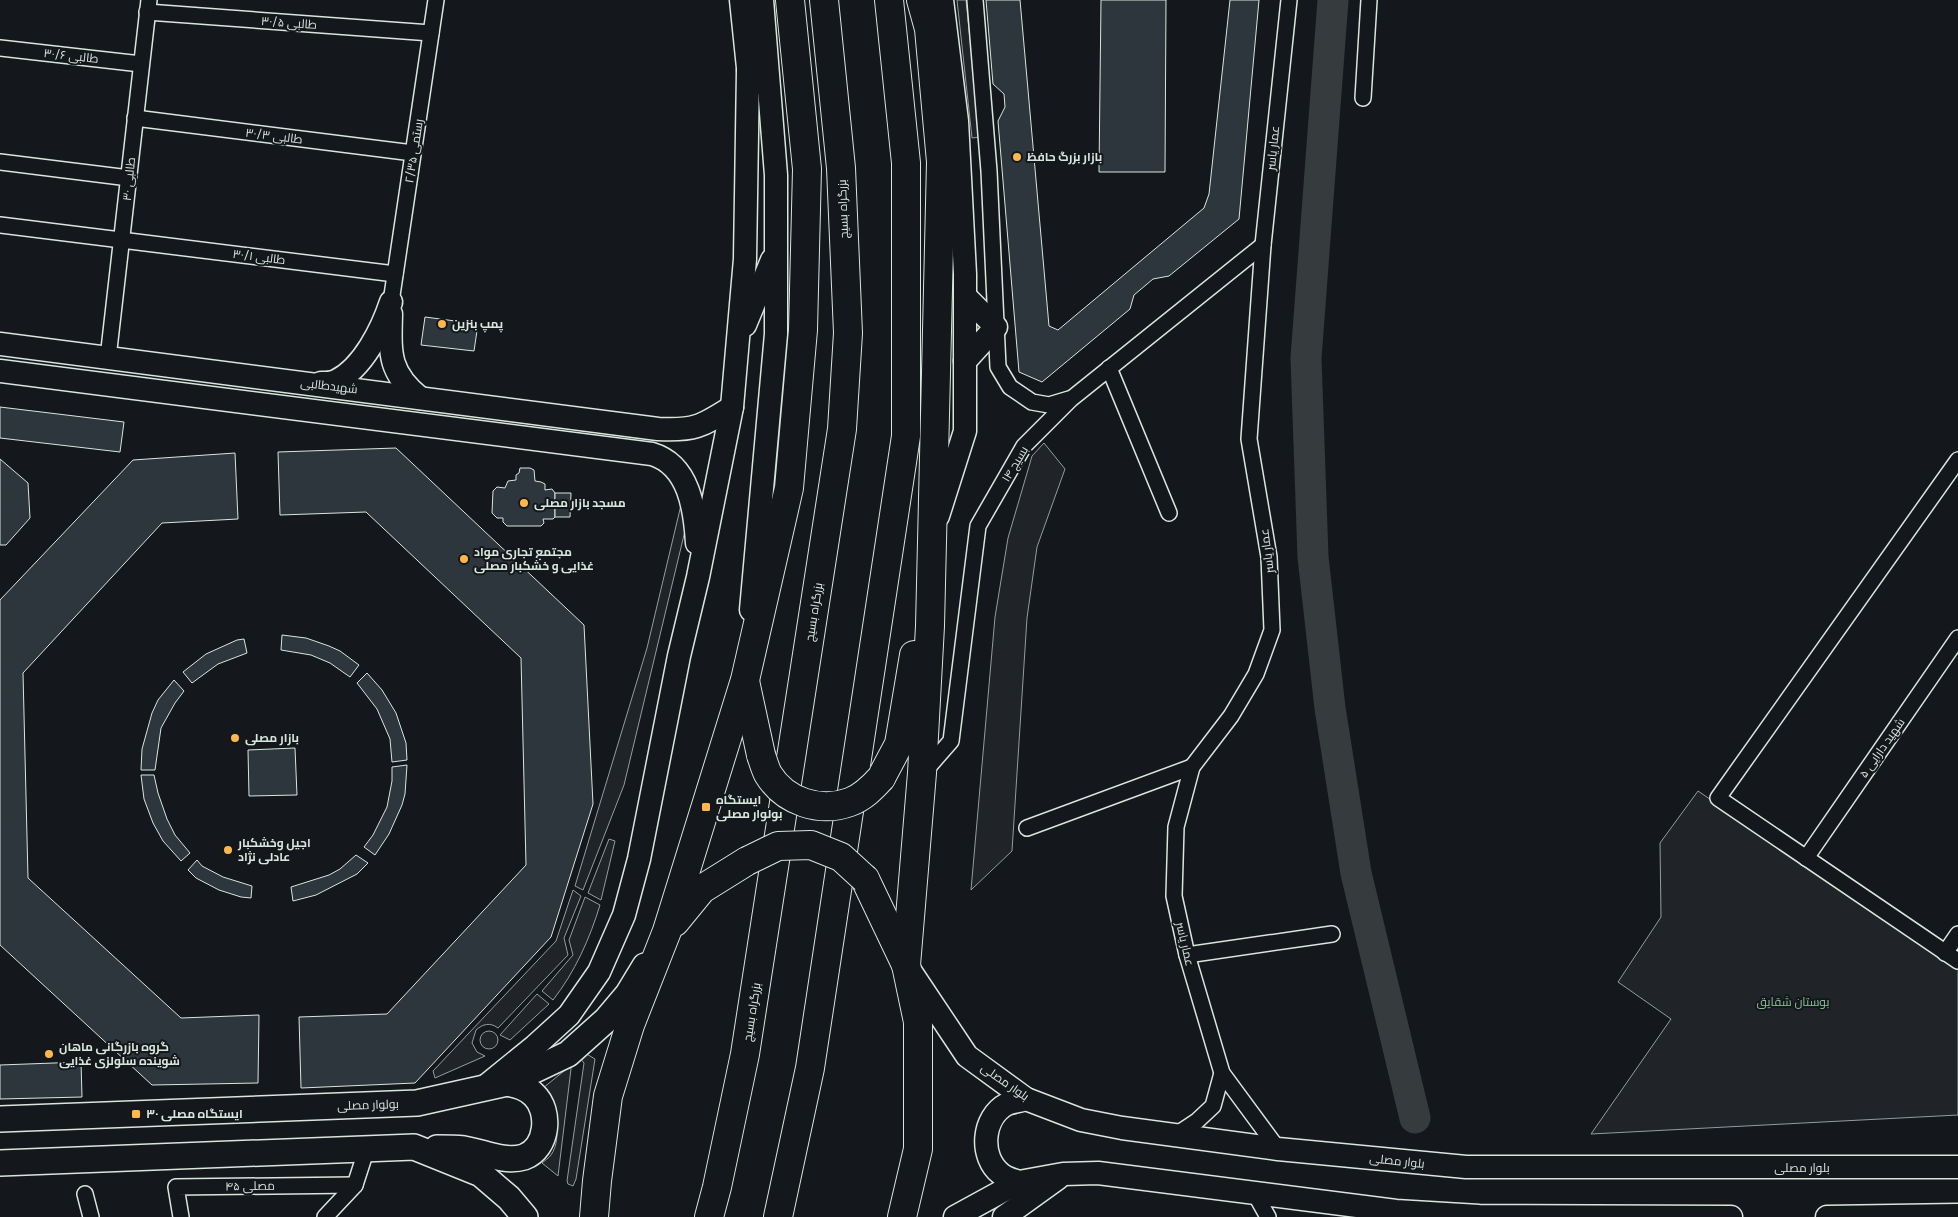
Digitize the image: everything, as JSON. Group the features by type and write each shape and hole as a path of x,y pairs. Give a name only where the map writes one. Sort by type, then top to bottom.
{"highway":[{"path":"594,1217 596,1182 608,1096 630,1024 667,931 745,680 789,488 804,330 807,169 790,0"},
{"name":"بزرگراه بسیج","path":"709,1217 745,1054 842,430 848,333 842,187 824,0"},
{"path":"778,1217 810,1068 906,436 906,163 889,0"},
{"path":"906,965 922,774 930,626 941,162 929,28 921,0"},
{"path":"745,680 761,755 768,773 780,788 795,800 814,806 833,807 851,802 868,792 881,778 898,744 915,650 930,626"},
{"path":"667,931 702,889 748,861 778,846 811,845 841,857 864,879 906,965 918,1022 918,1149 902,1217"}],"main road":[{"path":"737,345 777,248 748,72 741,0"},
{"path":"745,680 776,334 776,175 762,0"},
{"path":"933,534 965,431 965,296 957,121 942,0"},
{"path":"481,1090 535,1046 569,1015 599,972 624,915 639,859 679,656 698,577 732,407 745,259 748,72"},
{"path":"965,296 996,327 965,361"},
{"path":"310,384 335,382 349,373 368,350 383,326 391,302"},
{"path":"391,302 390,354 397,372 406,387 420,398"},
{"name":"شهیدطالبی","path":"0,344 658,429 681,430 704,425 732,407"},
{"path":"0,371 652,454 663,457 675,467 684,482 696,516 698,577"},
{"path":"253,403 255,377"},
{"path":"652,454 660,453 665,448 667,441 665,435 658,429"},
{"name":"بولوار مصلی","path":"0,1119 417,1103 507,1083 568,1054 606,1020 628,994 667,931"},
{"name":"بلوار مصلی","path":"906,965 967,1056 1026,1099 1081,1120 1122,1128 1278,1149 1466,1167 1958,1166"},
{"path":"0,1163 414,1146 462,1149 509,1159 526,1156 538,1146 545,1131 545,1114 535,1096 522,1086 507,1083"},
{"path":"1019,1182 1000,1174 988,1158 985,1138 992,1119 1006,1104 1026,1099"},
{"path":"414,1146 481,1174 509,1198 525,1217"},
{"path":"955,1217 1019,1182 1063,1174 1098,1172 1254,1192 1393,1214 1731,1217"},
{"path":"1004,1217 1063,1174"},
{"path":"1827,1217 1958,1215"}],"street":[{"name":"رستمی ۲/۳۵","path":"391,302 436,0"},
{"path":"976,0 989,171 998,367 1010,387 1032,402 1049,405 1071,399"},
{"name":"عمار یاسر","path":"1222,1073 1187,955 1174,896 1176,827 1192,767 1231,716 1256,674 1272,630 1269,557 1249,439 1264,245 1289,0"},
{"path":"1363,98 1369,0"},
{"name":"طالبی ۳۰/۵","path":"148,6 431,33"},
{"name":"طالبی ۳۰","path":"108,358 148,6"},
{"name":"طالبی ۳۰/۶","path":"0,48 141,64"},
{"name":"طالبی ۳۰/۳","path":"135,118 414,153"},
{"path":"0,162 129,178"},
{"name":"طالبی ۳۰/۱","path":"0,226 395,274"},
{"name":"بسیج ۱۴","path":"922,774 951,741 978,526 1024,446 1071,399 1264,245"},
{"path":"1109,368 1169,513"},
{"path":"1958,460 1718,798 1952,957 1958,934"},
{"name":"شهید دارایی ۵","path":"1806,858 1958,638"},
{"path":"1027,828 1192,767"},
{"path":"1187,955 1332,934"},
{"path":"1176,1135 1197,1121 1214,1106 1222,1073"},
{"path":"1222,1073 1278,1149"},
{"path":"325,1217 355,1185 366,1148"},
{"name":"مصلی ۴۵","path":"180,1217 176,1187 355,1185"},
{"path":"1254,1192 1268,1217"},
{"path":"85,1194 91,1217"}],"green space":[{"path":"957,0 966,0 980,137 972,138"},
{"path":"1044,443 1065,469 1037,547 1027,618 1012,851 971,890 995,617 1008,538 1032,456"},
{"path":"681,505 689,514 624,785 583,890 575,886 647,648"},
{"name":"بوستان شقایق","path":"1698,791 1958,967 1958,1115 1591,1134 1671,1019 1618,982 1661,917 1660,843"},
{"path":"609,839 615,841 601,900 588,893"},
{"path":"573,890 581,896 564,938 568,955 498,1028 487,1025 481,1026 476,1030 472,1043 477,1052 485,1056 435,1078 433,1071 556,941"},
{"path":"585,897 600,905 592,930 581,954 553,1000 542,991 573,955 569,940"},
{"path":"537,994 549,1004 510,1040 500,1035"},
{"path":"485,1031 493,1031 498,1036 496,1047 485,1049 480,1044 480,1036"},
{"path":"585,1053 595,1059 576,1179 573,1186 568,1184 567,1181 584,1063 579,1057"},
{"path":"569,1067 571,1069 558,1176 542,1163 550,1156 557,1139 556,1121 543,1088"}],"building":[{"name":"بازار بزرگ حافظ","path":"986,0 1020,0 1049,326 1058,330 1204,208 1209,194 1230,0 1259,0 1239,219 1169,276 1153,279 1134,295 1130,309 1042,382 1019,372 998,121 1005,107 1004,94 993,84"},
{"path":"1101,0 1166,0 1165,172 1099,172"},
{"path":"425,317 478,324 474,351 421,345"},
{"path":"0,407 124,422 120,452 0,438"},
{"path":"396,448 584,625 593,804 551,937 415,1083 301,1088 299,1017 387,1014 526,865 521,658 366,512 280,515 278,452"},
{"path":"235,453 238,519 162,523 23,673 28,878 181,1018 259,1015 258,1083 152,1085 0,945 0,600 133,460"},
{"path":"0,459 28,483 30,518 6,545 0,545"},
{"name":"مسجد بازار مصلی","path":"520,468 534,470 535,481 545,484 545,490 552,489 555,493 555,517 553,519 543,519 544,523 541,526 507,526 503,522 503,518 497,518 492,513 493,491 497,487 505,488 508,481 516,480 516,475 519,473"},
{"path":"555,493 571,493 570,517 555,517"},
{"path":"282,635 306,638 329,646 340,651 359,665 350,677 330,663 311,655 281,650"},
{"path":"244,639 247,653 218,664 192,683 183,672 206,654 237,640"},
{"path":"367,673 382,690 396,713 406,743 407,760 392,762 390,739 377,709 357,683"},
{"path":"174,680 184,691 161,728 155,770 141,770 142,749 152,713 158,700"},
{"path":"295,748 297,795 249,796 248,750"},
{"path":"407,765 405,794 402,805 389,834 375,855 364,847 373,835 387,807 392,781 392,767"},
{"path":"141,775 154,775 167,819 175,835 190,853 181,861 163,841 153,823 144,799"},
{"path":"356,855 368,863 357,874 316,895 293,901 291,887 329,875 340,869"},
{"path":"197,860 202,866 223,877 252,886 251,898 219,890 196,878 188,870"},
{"path":"81,1062 82,1097 0,1099 0,1065"}],"waterway":[{"path":"1333,0 1306,358 1313,557 1330,708 1356,873 1415,1118"}],"place":[{"name":"بازار بزرگ حافظ","path":"1017,157"},
{"name":"پمپ بنزین","path":"442,324"},
{"name":"مسجد بازار مصلی","path":"524,503"},
{"name":"مجتمع تجاری مواد غذایی و خشکبار مصلی","path":"464,559"},
{"name":"بازار مصلى","path":"235,738"},
{"name":"ایستگاه بولوار مصلی","path":"706,807"},
{"name":"اجیل وخشکبار عادلی نژاد","path":"228,850"},
{"name":"گروه بازرگانی ماهان شوینده سلولزی غذایی","path":"49,1054"},
{"name":"ایستگاه مصلی ۳۰","path":"136,1114"}]}
